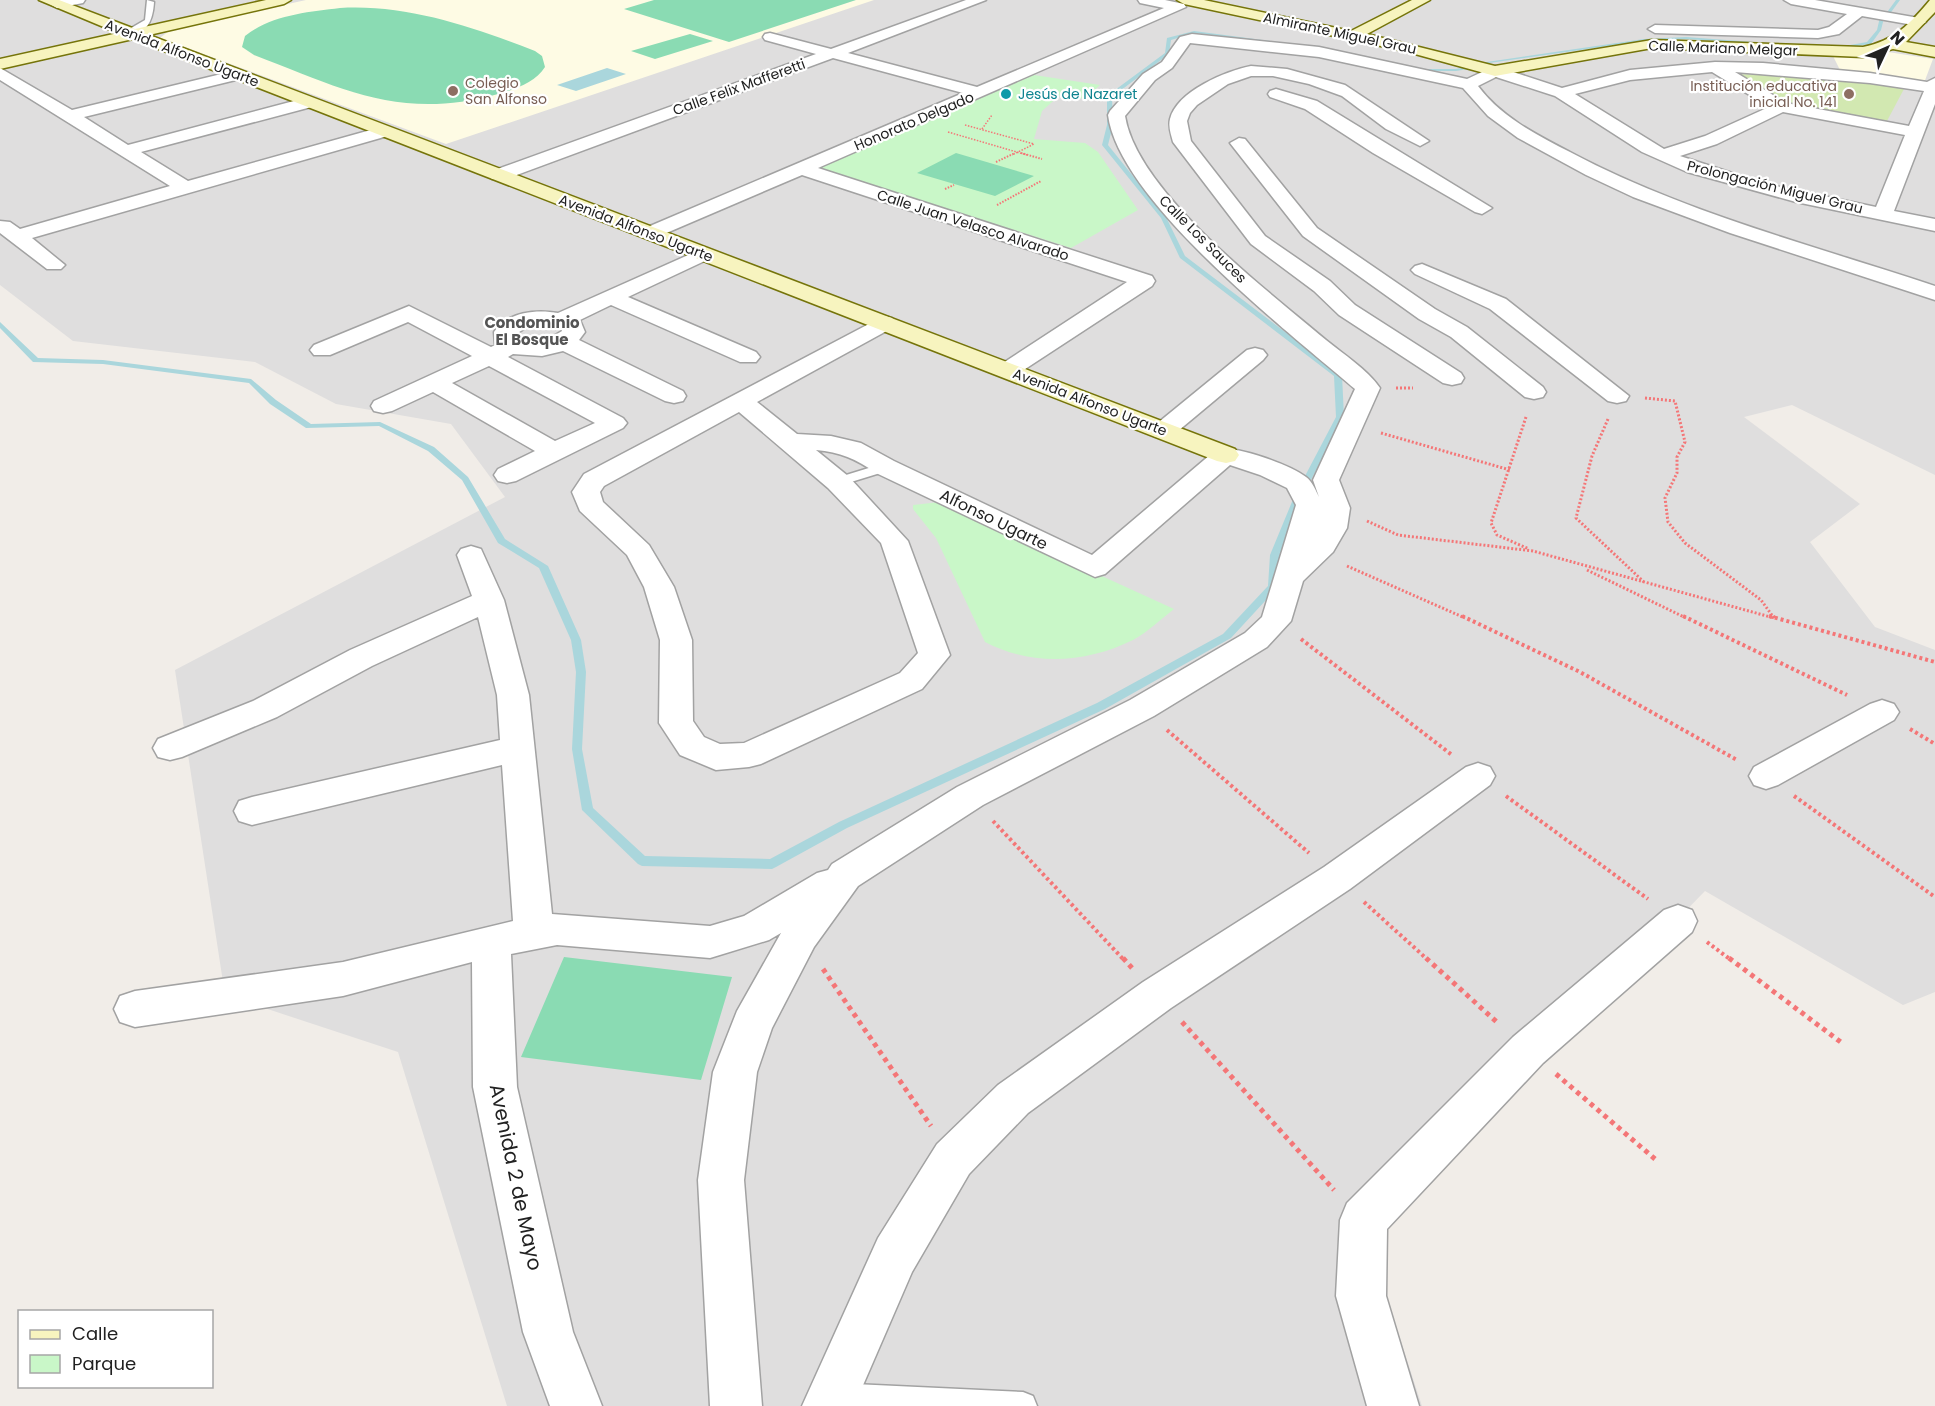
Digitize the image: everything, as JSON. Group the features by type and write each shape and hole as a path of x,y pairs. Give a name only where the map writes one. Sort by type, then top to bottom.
{"street":[{"path":"52,2 78,0"},
{"path":"0,64 284,0"},
{"name":"Calle Felix Mafferetti","path":"499,175 979,0"},
{"name":"Honorato Delgado","path":"650,233 1179,7 1145,0"},
{"name":"Almirante Miguel Grau","path":"1184,0 1353,36 1495,71"},
{"path":"1353,36 1423,0"},
{"path":"1791,0 1918,22"},
{"name":"Avenida Alfonso Ugarte","path":"52,2 1226,455"},
{"path":"1895,45 1935,3"},
{"path":"1655,29 1818,34 1834,31 1859,12"},
{"path":"770,37 980,93"},
{"name":"Calle Los Sauces","path":"1336,507 1326,480 1354,425 1368,388 1251,287 1177,217 1135,165 1118,129 1116,115 1149,77 1167,65 1185,40 1192,38 1319,52 1469,84"},
{"name":"Calle Mariano Melgar","path":"1495,71 1652,44 1840,52 1863,52 1895,45"},
{"path":"1895,45 1935,52"},
{"path":"1715,67 1781,107 1915,132"},
{"path":"1561,93 1630,75 1715,67 1763,68 1934,86 1884,214"},
{"path":"1420,141 1387,123 1365,103 1347,92 1305,78 1252,70 1220,81 1198,96 1179,114 1176,125 1182,142 1258,240 1322,286 1347,310 1452,378"},
{"path":"1495,71 1469,84 1478,99 1495,114 1582,167 1710,220 1935,293"},
{"name":"Prolongación Miguel Grau","path":"1495,71 1561,93 1645,147 1663,155 1736,180 1935,225"},
{"path":"0,73 186,188"},
{"path":"69,116 238,75"},
{"path":"11,100 34,94"},
{"path":"1276,94 1311,105 1379,149 1482,208"},
{"path":"125,151 309,102"},
{"path":"1663,155 1711,140 1781,107"},
{"path":"17,236 385,131"},
{"path":"1239,143 1310,232 1427,314 1459,332 1534,392"},
{"name":"Calle Juan Velasco Alvarado","path":"801,168 1144,281 1008,370"},
{"path":"0,223 54,266"},
{"path":"383,406 501,352 543,349 564,330 610,297 704,254"},
{"path":"1422,270 1498,304 1617,396"},
{"path":"610,297 748,357"},
{"path":"322,350 409,314 501,352 614,423 507,475"},
{"path":"501,352 503,337 510,326 542,317 674,396"},
{"path":"741,401 793,442 838,482 894,541 934,655 911,681 749,755 716,758 692,746 676,723 676,640 659,587 639,551 590,505 586,492 594,480 884,323"},
{"path":"1163,431 1255,355"},
{"path":"433,382 555,452"},
{"name":"Alfonso Ugarte","path":"793,442 830,443 865,452 885,467 1095,568 1226,455"},
{"path":"1226,455 1269,469 1298,483 1310,505 1303,565"},
{"path":"135,1009 343,979 513,938 556,930 710,942 755,929 970,796 1142,708 1257,640 1276,621 1303,565 1332,531 1336,507"},
{"name":"Avenida 2 de Mayo","path":"471,555 489,600 513,695 516,749 513,938 495,1087 548,1332 576,1406"},
{"path":"170,748 265,709 361,658 489,600"},
{"path":"1766,776 1882,712"},
{"path":"252,810 516,749"},
{"path":"831,1402 895,1255 953,1159 1013,1099 1157,995 1337,878 1478,776"},
{"path":"736,1406 721,1180 735,1072 752,1024 800,935 844,875"},
{"path":"1393,1406 1361,1296 1364,1220 1528,1050 1678,921"}],"lane":[{"path":"131,34 149,20 150,2"},
{"path":"838,482 885,467"},
{"path":"831,1402 1023,1406"}],"path":[{"path":"962,124 1034,144 996,162"},
{"path":"945,132 1042,159"},
{"path":"994,206 1041,181"},
{"path":"1534,392 1491,523 1497,535 1533,551 1578,565 1935,662"},
{"path":"1617,396 1592,456 1575,518 1645,584"},
{"path":"1675,401 1685,442 1677,458 1677,472 1665,498 1668,522 1685,543 1761,600 1775,619"},
{"path":"1354,425 1510,470"},
{"path":"1336,507 1398,535 1533,551"},
{"path":"1303,565 1430,601 1580,672 1766,776 1935,897"},
{"path":"1578,565 1882,712 1935,744"},
{"path":"1276,621 1478,776 1842,1043"},
{"path":"1142,708 1337,878 1528,1050 1655,1159"},
{"path":"800,935 953,1159"}],"shaded area":[{"path":"0,0 1935,0 1935,475 1792,405 1744,417 1860,504 1810,542 1875,627 1935,650 1935,992 1903,1005 1705,891 1367,1238 1422,1406 507,1406 398,1052 225,995 175,670 505,497 451,424 336,404 255,362 73,341 0,285"},
{"name":"Colegio San Alfonso","path":"306,0 874,0 446,144 160,38 170,30"},
{"path":"1888,52 1933,59 1924,83 1841,72 1833,56 1869,58"}],"green space":[{"path":"654,0 856,0 729,42 624,9"},
{"path":"340,8 390,10 464,26 535,51 542,56 545,67 530,81 498,94 431,104 373,97 345,89 254,55 242,47 245,36 266,23 290,16"},
{"path":"690,34 713,41 655,59 631,51"},
{"path":"1736,74 1818,77 1905,87 1887,121 1780,101"},
{"path":"1034,75 1100,85 1085,99 1060,95 1042,111 1034,139 1085,143 1098,152 1138,210 1071,248 819,168"},
{"path":"956,153 1034,176 995,196 917,173"},
{"path":"940,502 1174,609 1133,640 1097,654 1059,659 1041,658 1003,650 985,642 936,538 913,509 913,505"},
{"path":"564,957 732,977 701,1080 521,1057"}],"water":[{"path":"607,68 626,74 576,91 557,85"}],"waterway":[{"path":"1887,14 1898,0"},
{"path":"1839,48 1869,43 1879,30 1882,18"},
{"path":"0,324 36,360 103,362 251,381 273,402 309,426 380,424 431,449 465,479 501,541 543,566 576,640 581,672 577,749 588,810 642,861 772,864 843,825 1101,706 1227,636 1273,587 1275,555 1298,497 1340,417 1338,375 1182,257 1164,218 1105,145 1110,125 1109,97 1167,53 1169,39 1194,32 1314,47"},
{"path":"1482,63 1644,40 1686,38 1793,45"},
{"path":"1413,70 1456,70 1472,67"}],"place":[{"name":"Colegio San Alfonso","path":"453,91"},
{"name":"Jesús de Nazaret","path":"1006,94"},
{"name":"Institución educativa inicial No. 141","path":"1849,94"}],"district":[{"name":"Condominio El Bosque","path":"532,332"}]}
